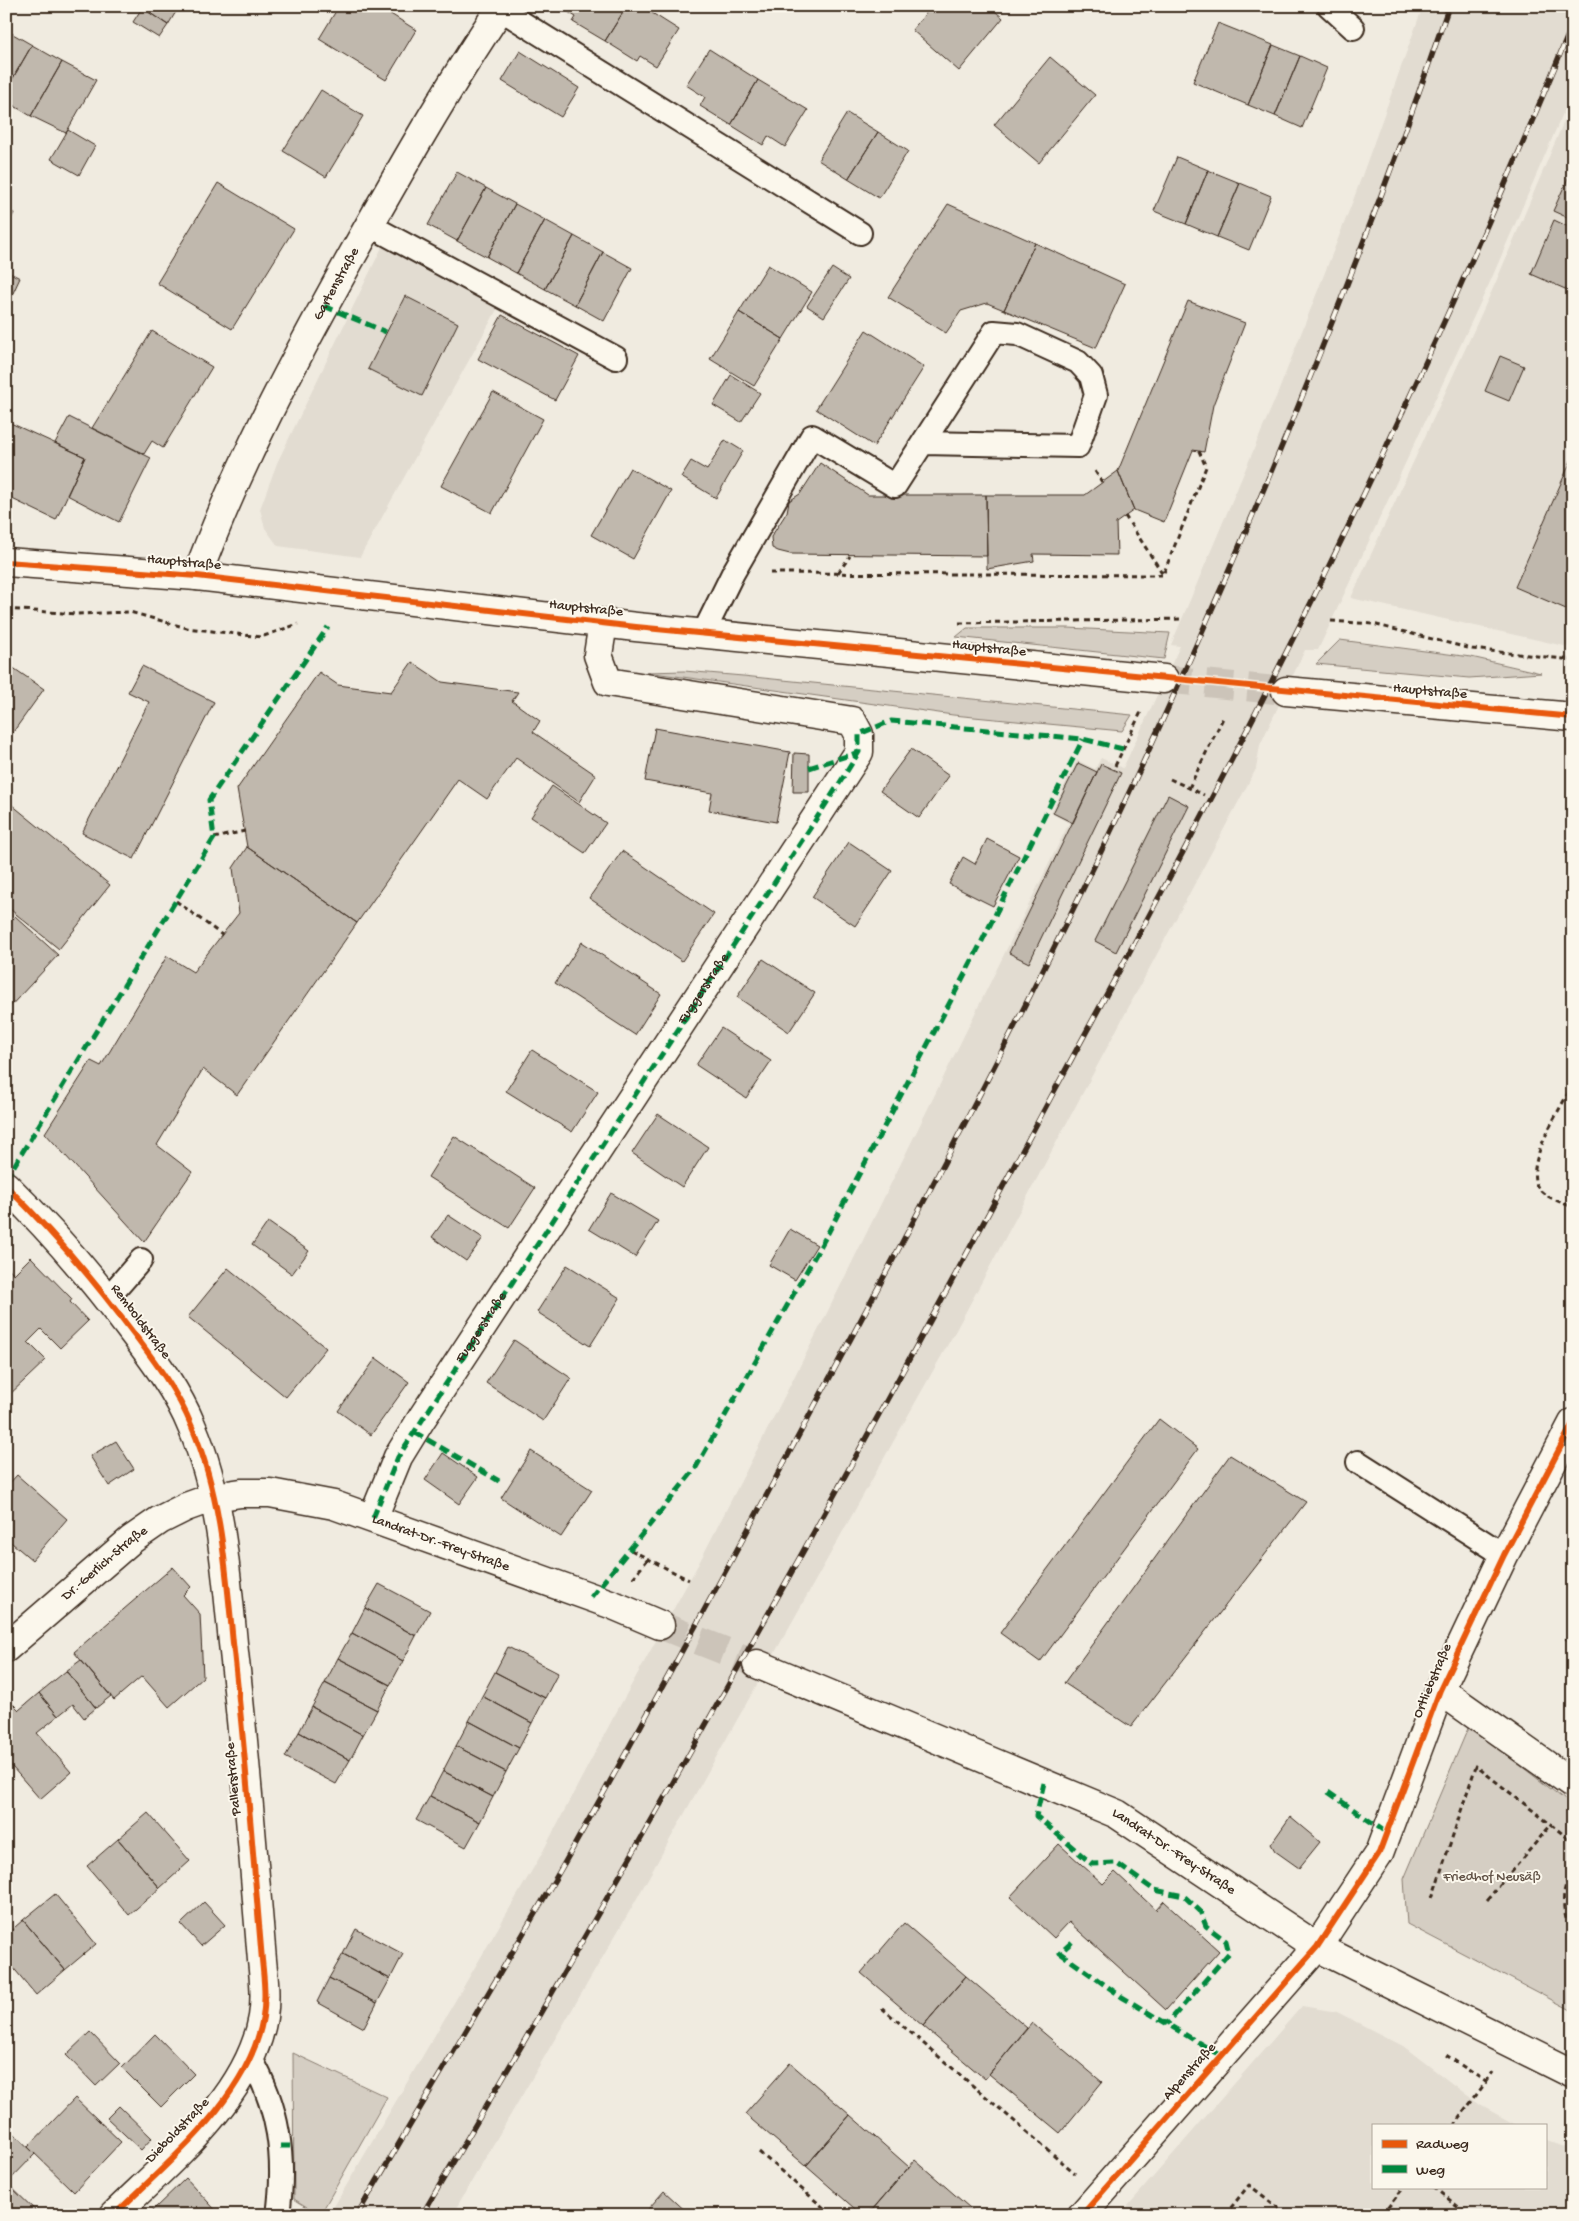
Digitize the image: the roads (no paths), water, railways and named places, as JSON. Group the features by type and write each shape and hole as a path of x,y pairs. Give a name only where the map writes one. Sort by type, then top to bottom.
{"street":[{"name":"Gartenstraße","path":"197,576 236,477 320,313 369,225 501,8"},
{"name":"Hauptstraße","path":"6,562 197,576 703,634 1164,679"},
{"name":"Fuggerstraße","path":"372,1518 398,1457 422,1418 859,752 860,734 852,721 608,682 598,655 603,623"},
{"name":"Hauptstraße","path":"1286,691 1573,717"},
{"name":"Remboldstraße","path":"6,1186 48,1227 150,1354 175,1393 192,1425 206,1461 214,1497"},
{"name":"Ortliebstraße","path":"1317,1947 1379,1853 1440,1690 1504,1555 1573,1423"},
{"name":"Landrat-Dr.-Frey-Straße","path":"214,1497 241,1494 278,1494 334,1505 613,1605 660,1625"},
{"name":"Dr.-Gerlich-Straße","path":"6,1648 131,1540 160,1520 186,1507 214,1497"},
{"name":"Pallerstraße","path":"214,1497 226,1568 265,1994 263,2017 250,2057"},
{"name":"Landrat-Dr.-Frey-Straße","path":"757,1664 1117,1814 1317,1947 1573,2074"},
{"name":"Ortliebstraße","path":"1440,1690 1573,1784"},
{"name":"Alpenstraße","path":"1082,2215 1317,1947"},
{"name":"Dieboldstraße","path":"114,2215 216,2111 250,2057"}],"lane":[{"path":"1329,6 1353,28"},
{"path":"501,8 860,233"},
{"path":"369,225 616,358"},
{"path":"703,634 733,573 812,436 896,486 923,443 994,332 1017,334 1070,358 1078,362 1091,376 1096,395 1078,446 923,443"},
{"path":"107,1299 141,1260"},
{"path":"1358,1462 1504,1555"},
{"path":"250,2057 271,2100 276,2122 282,2178 278,2215"}],"tunnel":[{"path":"1164,679 1286,691"},
{"path":"660,1625 757,1664"}],"railway":[{"path":"357,2215 565,1862 660,1691 900,1246 1064,927 1142,765 1266,484 1380,199 1449,6"},
{"path":"422,2215 664,1799 821,1520 1211,800 1324,576 1411,393 1494,209 1573,23"}],"park label":[{"name":"Friedhof Neusäß","path":"1492,1877"}]}
